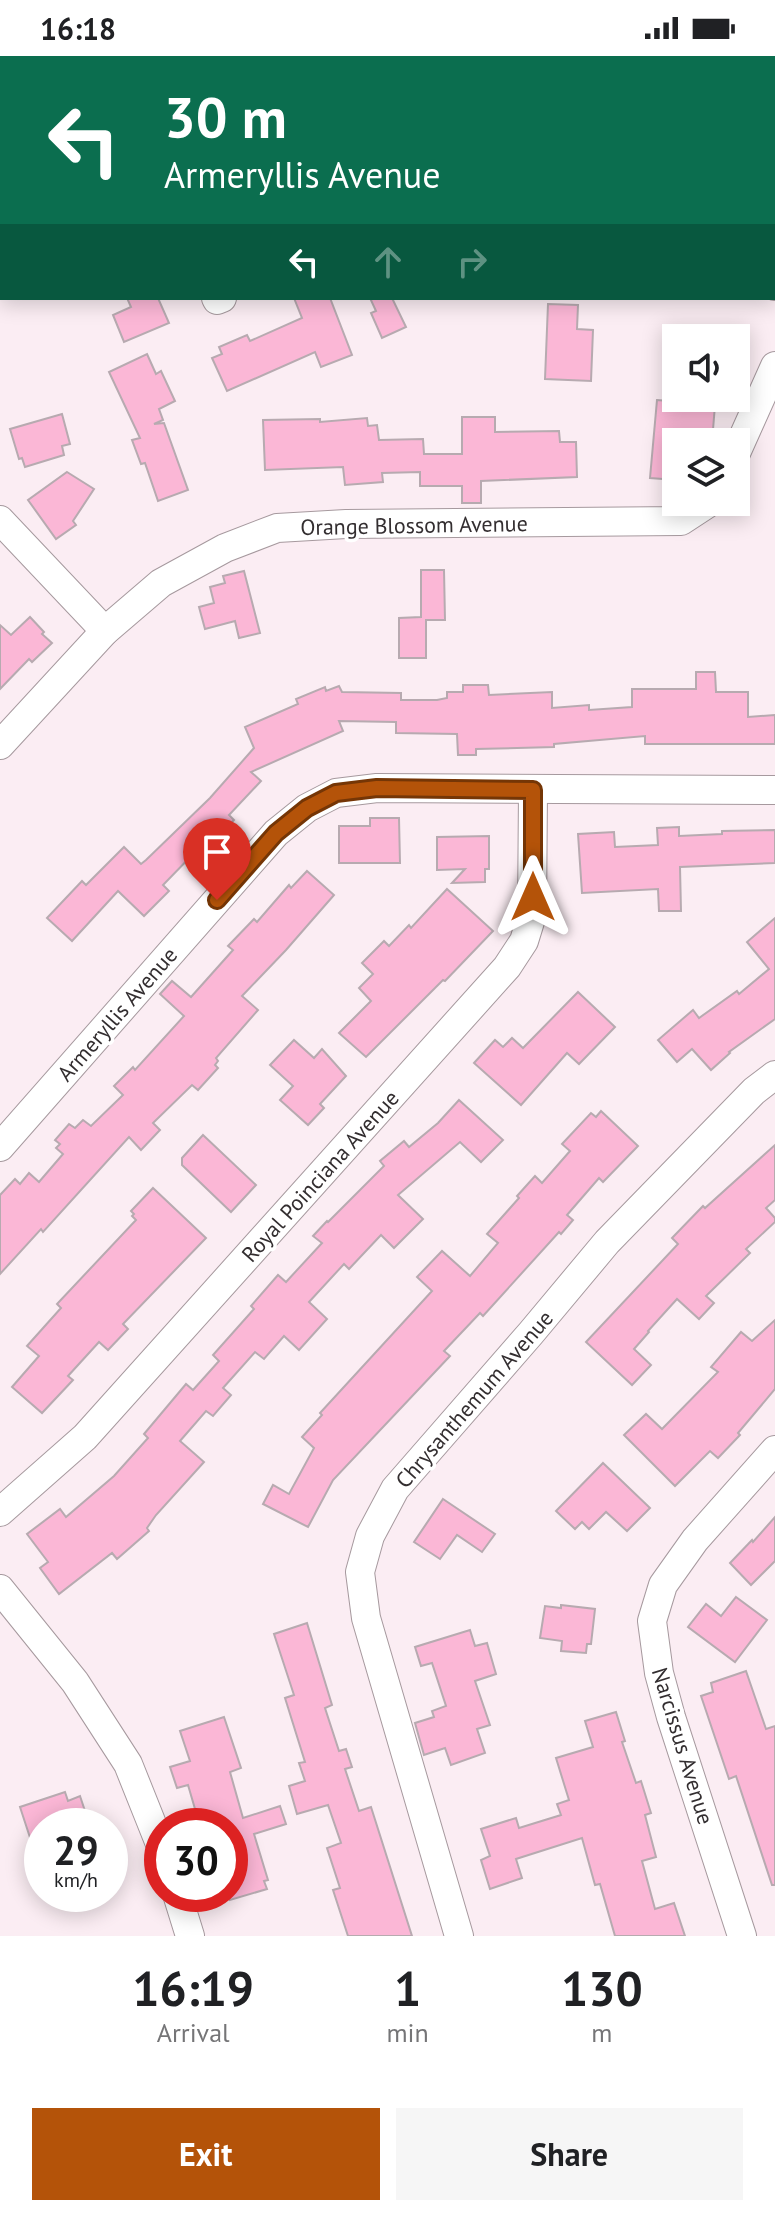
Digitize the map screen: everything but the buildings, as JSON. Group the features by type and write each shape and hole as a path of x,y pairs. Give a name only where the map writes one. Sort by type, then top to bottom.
{"street":[{"path":"747,428 775,366"},
{"name":"Orange Blossom Avenue","path":"0,745 105,631 161,583 225,548 277,528 346,524 681,521 689,516"},
{"path":"0,520 105,631"},
{"name":"Armeryllis Avenue","path":"0,1147 276,833 307,808 336,793 377,788 775,790"},
{"name":"Royal Poinciana Avenue","path":"0,1512 85,1437 507,967 524,941 532,915 533,790"},
{"name":"Chrysanthemum Avenue","path":"459,1936 366,1618 360,1572 370,1536 395,1489 607,1242 754,1091 775,1075"},
{"name":"Narcissus Avenue","path":"742,1936 671,1717 659,1673 652,1621 663,1585 695,1540 775,1450"},
{"path":"0,1589 75,1682 128,1764 146,1808"},
{"path":"183,1912 190,1936"}],"route":[{"path":"217,900 276,833 307,808 336,793 377,788 533,790 533,897"}]}
